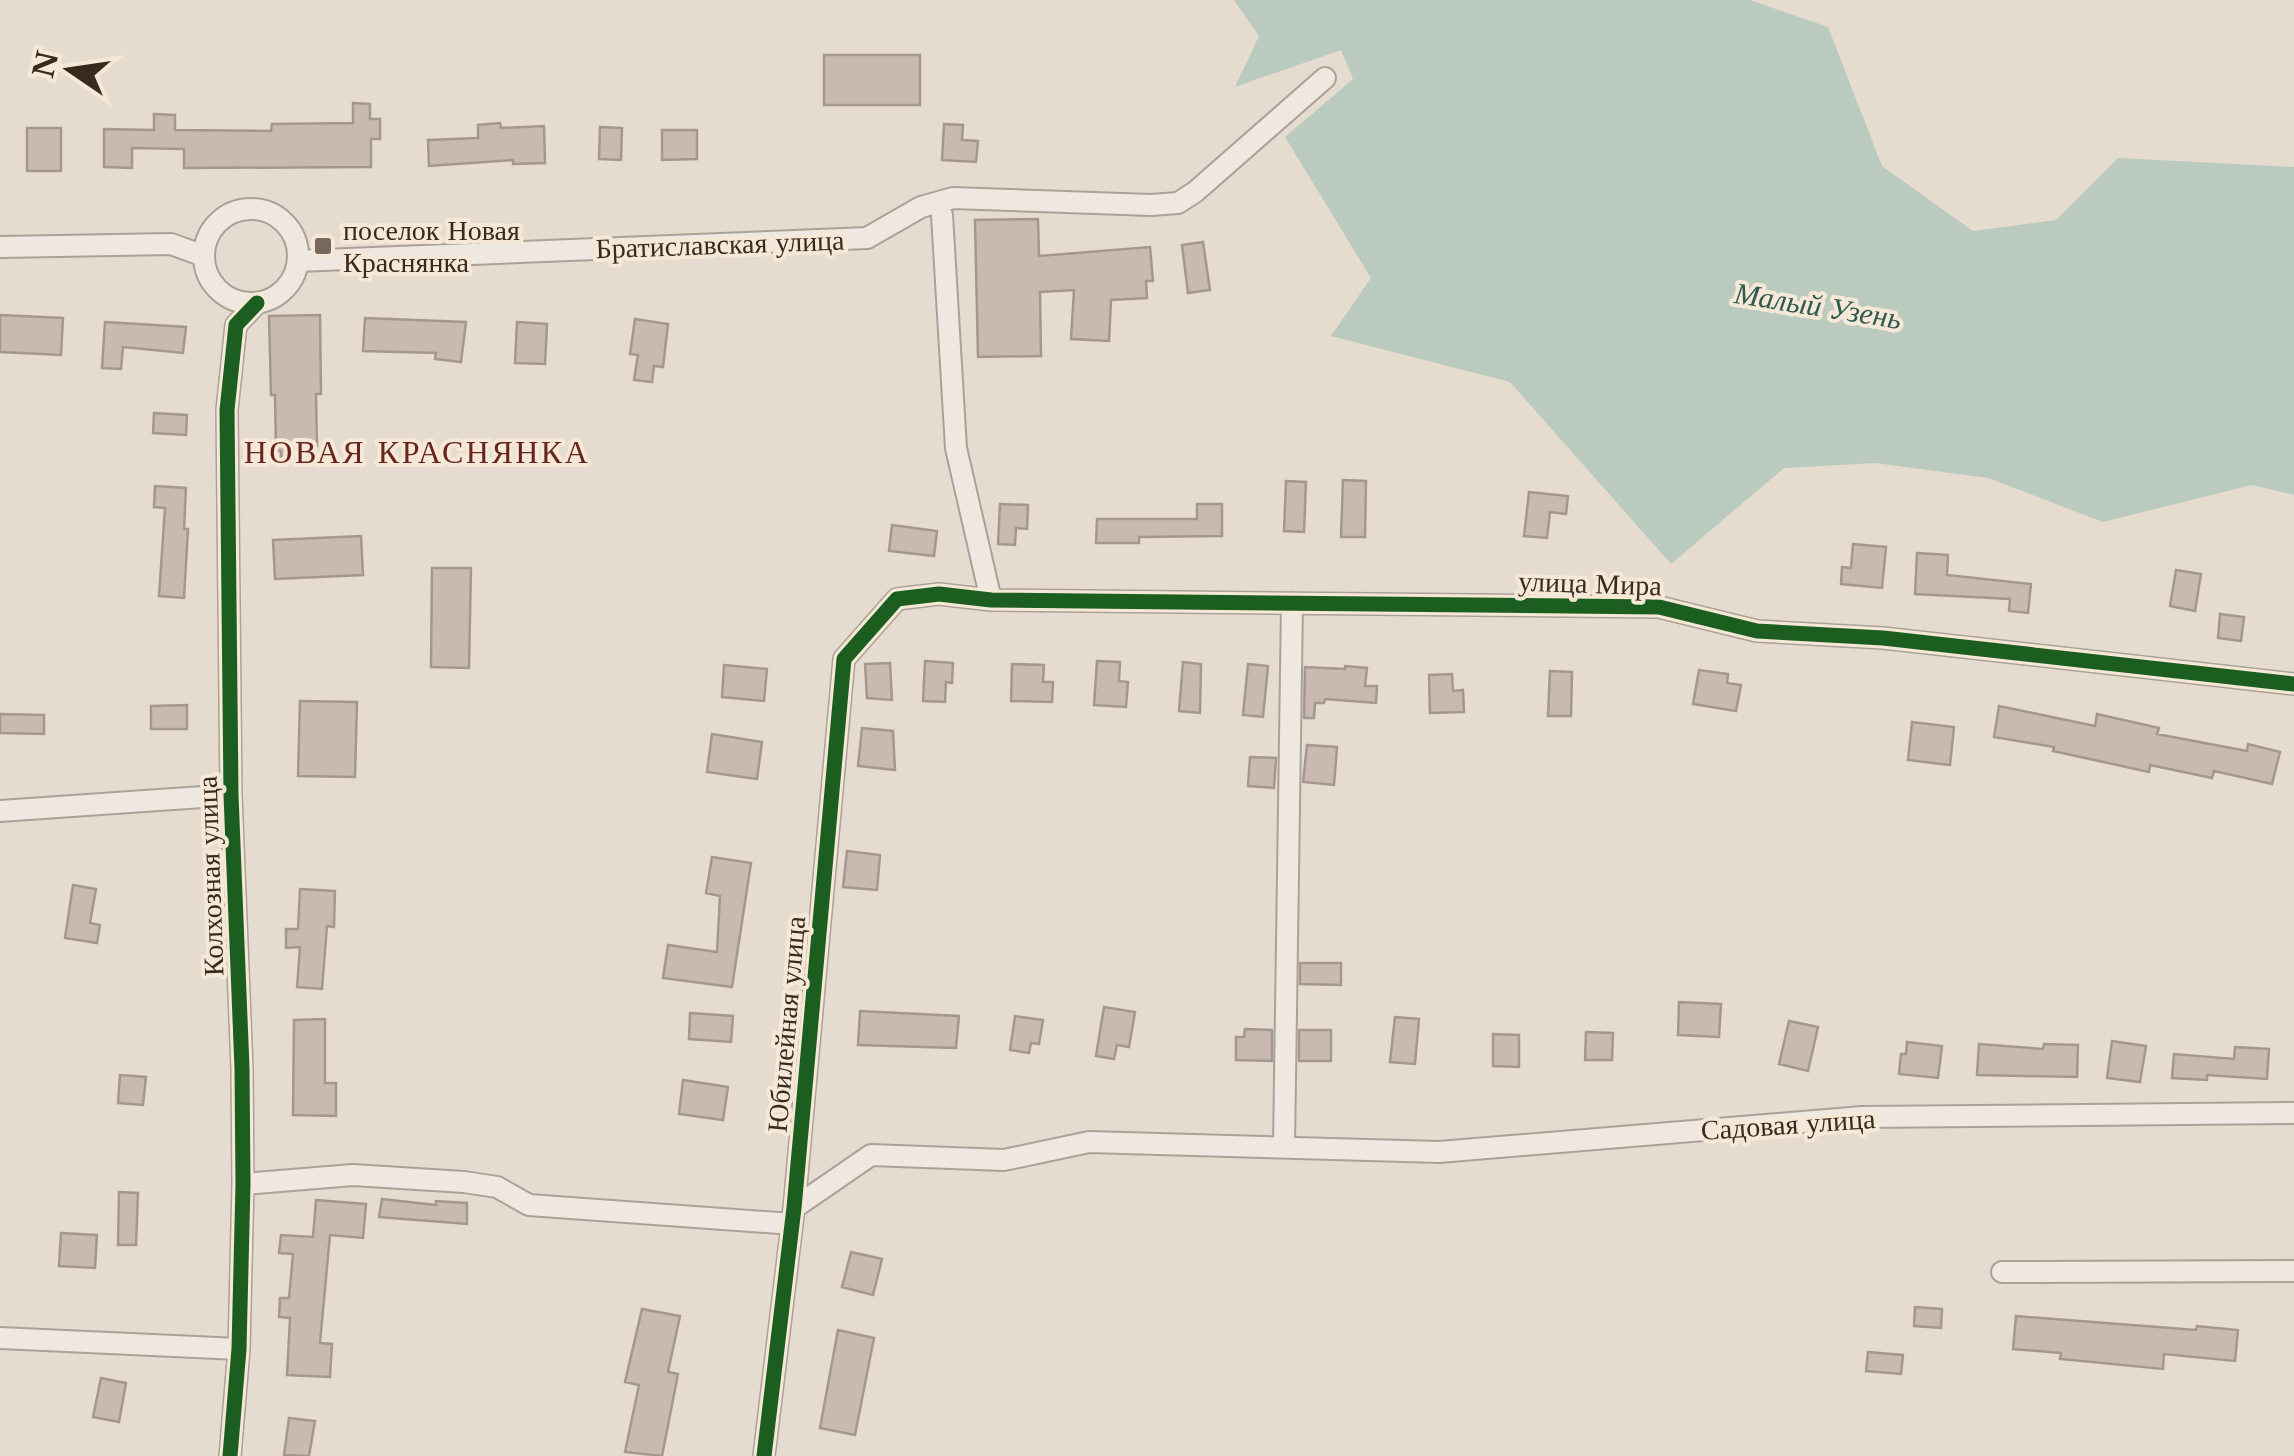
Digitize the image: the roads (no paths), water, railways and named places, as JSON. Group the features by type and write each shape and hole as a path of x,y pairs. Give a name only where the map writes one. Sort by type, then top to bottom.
{"street":[{"name":"Братиславская улица","path":"298,261 867,238 922,207 953,198 1152,206 1178,203 1196,192 1325,78"},
{"path":"252,208 282,219 298,244 294,276 285,289 258,303 241,302 214,286 206,272 204,256 206,240 221,219 252,208"},
{"path":"942,215 956,448 991,600"},
{"path":"0,247 171,244 204,256"},
{"name":"Колхозная улица","path":"230,1456 238,1350 242,1068 231,795 227,410 236,325 258,303"},
{"name":"улица Мира","path":"885,612 897,598 938,594 991,600 1659,607 1757,631 1883,638 2294,684"},
{"path":"1284,1146 1292,603"},
{"name":"Юбилейная улица","path":"764,1456 793,1216 844,659 885,612"},
{"path":"0,811 231,795"},
{"name":"Садовая улица","path":"793,1216 871,1155 1004,1160 1089,1142 1439,1152 1862,1117 2294,1114"},
{"path":"242,1184 353,1175 497,1187 528,1204 793,1216"},
{"path":"2002,1272 2294,1271"},
{"path":"0,1338 238,1350"}],"water":[{"name":"Малый Узень","path":"1234,0 1750,0 1828,27 1882,166 1973,231 2056,220 2118,158 2294,167 2294,495 2252,485 2103,522 1988,478 1875,463 1784,468 1671,564 1510,382 1331,336 1371,278 1285,137 1353,79 1341,50 1235,87 1259,36"}],"place":[{"name":"поселок Новая Краснянка","path":"323,246"}],"district":[{"name":"НОВАЯ КРАСНЯНКА","path":"417,452"}]}
